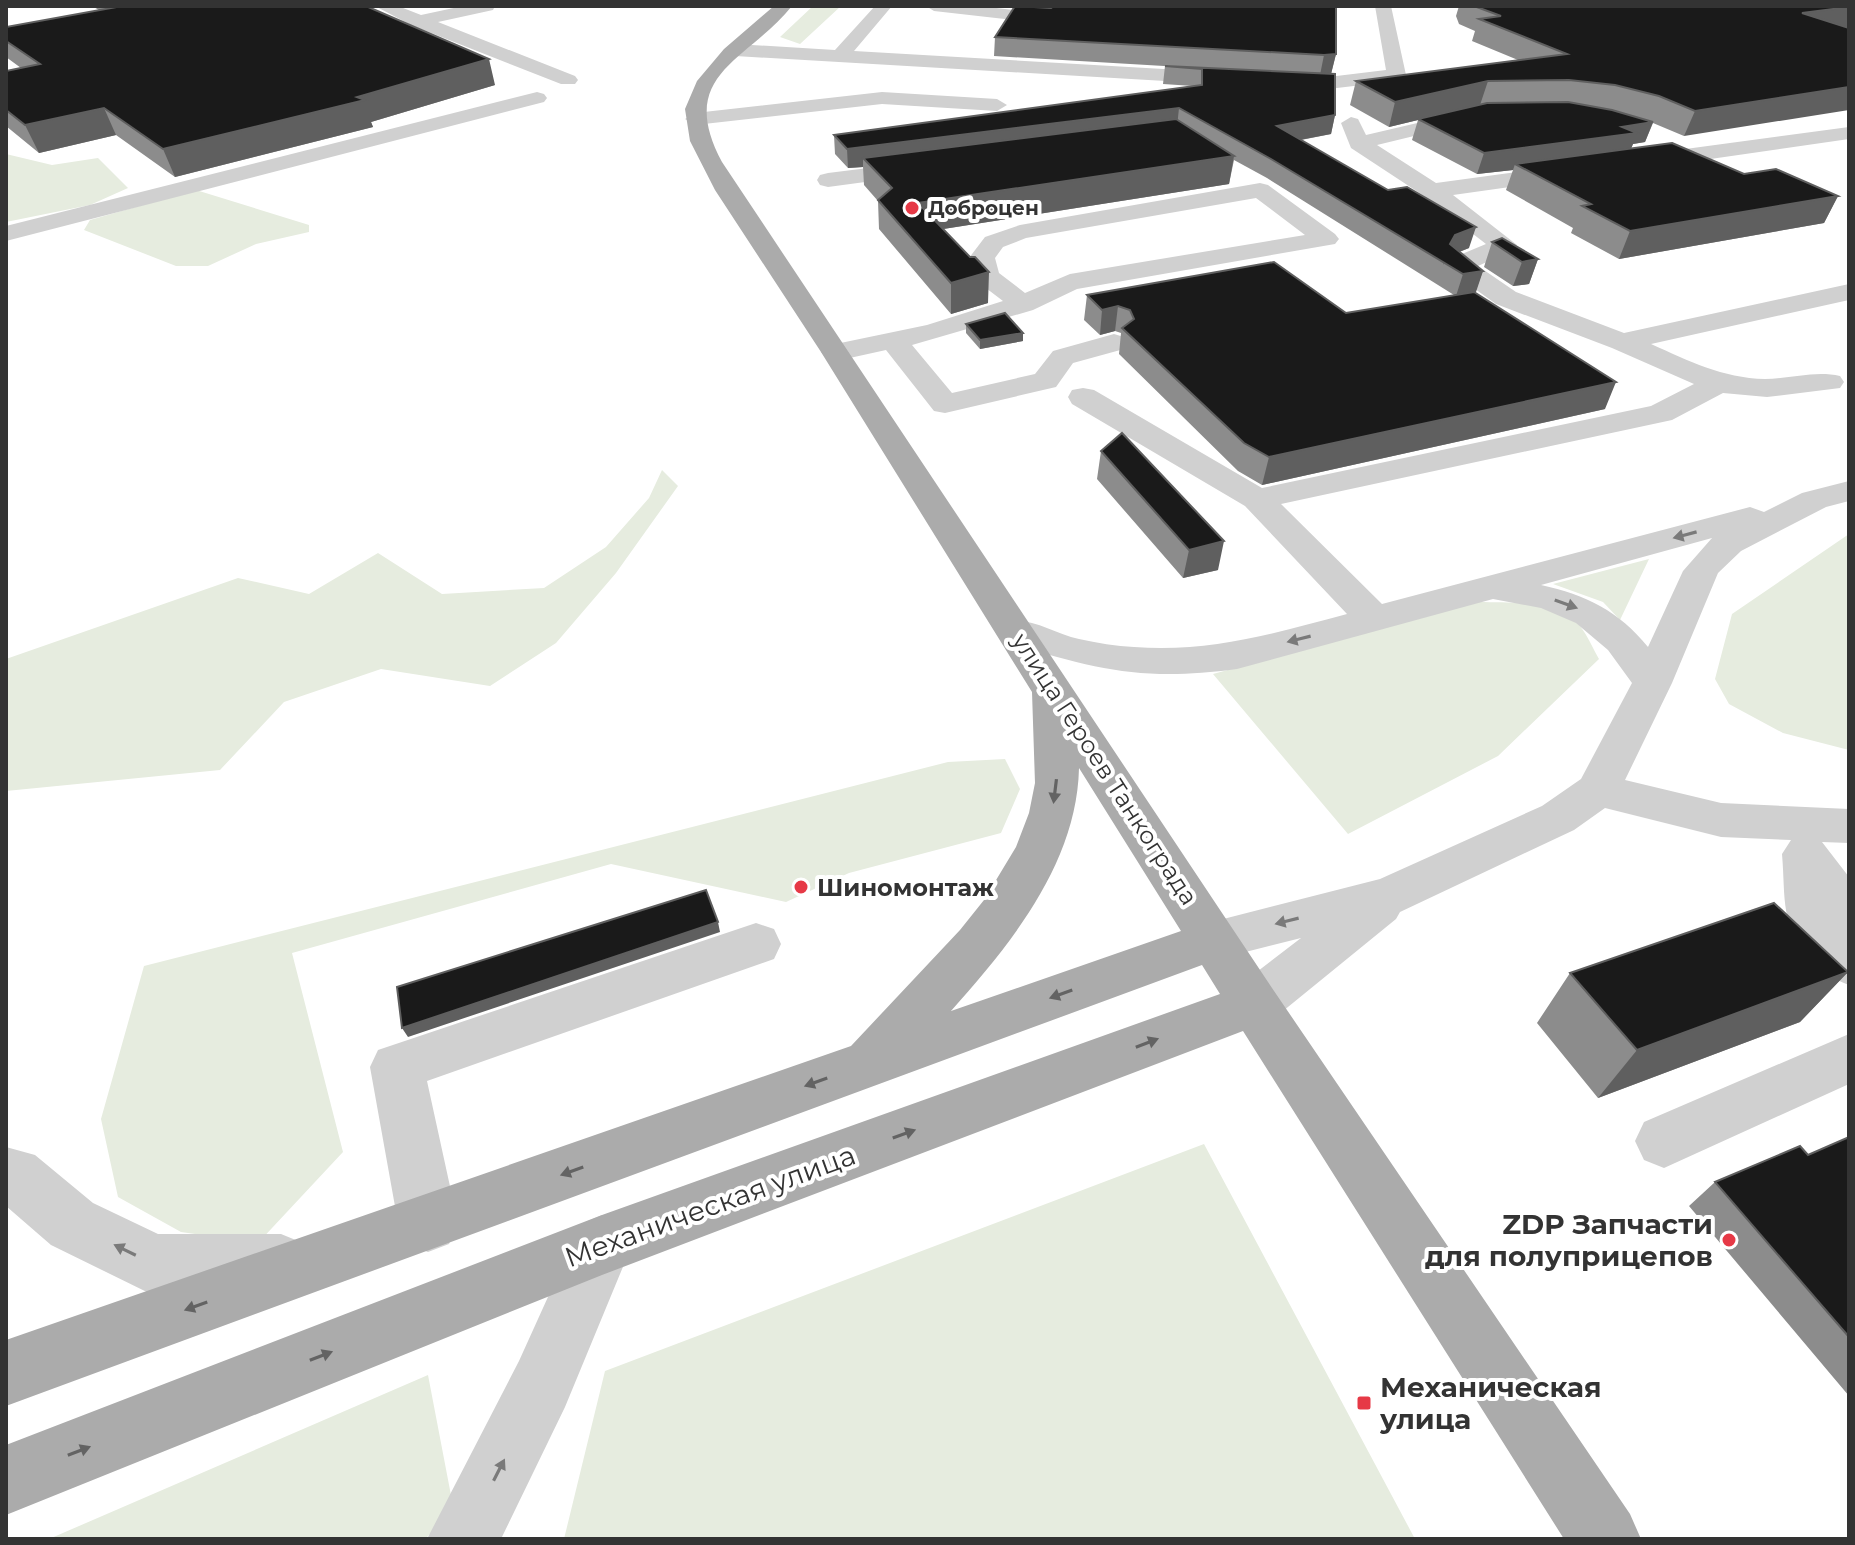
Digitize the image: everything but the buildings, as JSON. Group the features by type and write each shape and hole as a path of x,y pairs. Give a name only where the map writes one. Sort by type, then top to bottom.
{"main road":[{"path":"695,119 695,106 706,82 735,50 784,6"},
{"name":"улица Героев Танкограда","path":"695,119 706,153 727,190 836,352 1254,1004 1605,1539"},
{"path":"865,1065 930,998 985,933 1035,860 1052,812 1059,759 1052,686"},
{"name":"Механическая улица","path":"6,1373 1214,940"},
{"name":"Механическая улица","path":"6,1480 602,1245 1254,1004"}],"street":[{"path":"383,6 568,80"},
{"path":"417,21 487,6"},
{"path":"840,56 884,6"},
{"path":"934,6 978,18 1050,19"},
{"path":"735,50 840,56 952,56 1320,84 1396,75 1383,6"},
{"path":"6,234 537,98"},
{"path":"695,119 882,98 997,105"},
{"path":"1497,113 1355,133 1504,245 1459,265 1506,298 1622,342 1718,384 1767,388 1829,382"},
{"path":"1621,165 1849,133"},
{"path":"1656,134 1700,154"},
{"path":"828,180 939,166"},
{"path":"1432,191 1589,169"},
{"path":"836,352 933,332 1023,304 1070,282 1326,239 1236,175"},
{"path":"1023,304 987,276 982,258 994,242 1020,232 1260,190"},
{"path":"1070,282 1081,229 1092,221"},
{"path":"1622,342 1849,292"},
{"path":"1463,306 1506,298"},
{"path":"893,340 945,404 1045,381 1063,357 1114,343"},
{"path":"1257,499 1661,413 1718,384"},
{"path":"1083,397 1257,499 1375,620"},
{"path":"1016,631 1075,651 1137,660 1196,662 1237,656 1832,496"},
{"name":"Механическая улица","path":"1214,940 1390,896 1558,818 1598,790 1652,683 1701,571 1728,543 1832,496"},
{"path":"1490,587 1540,595 1585,611 1616,632 1652,683"},
{"path":"1598,790 1794,838 1849,826"},
{"path":"1794,838 1849,914"},
{"path":"1794,838 1813,927 1849,964"},
{"name":"Механическая улица","path":"1254,1004 1390,896"},
{"path":"428,1223 397,1067 756,944"},
{"path":"1664,1141 1849,1058"},
{"path":"6,1175 14,1175 72,1224 155,1265 312,1265"},
{"path":"463,1539 542,1384 602,1245"}],"shaded area":[{"path":"813,6 841,6 800,44 780,37"},
{"path":"6,154 52,165 98,158 128,188 90,205 6,222"},
{"path":"196,190 309,225 309,232 256,244 208,266 176,266 84,230 90,220"},
{"path":"662,470 678,486 616,573 556,643 490,686 381,669 284,702 220,770 6,791 6,659 238,578 309,594 378,553 442,594 544,588 606,547 649,498"},
{"path":"1849,534 1849,750 1783,733 1729,704 1715,679 1732,614"},
{"path":"1649,559 1620,620 1603,602 1553,584"},
{"path":"1479,602 1533,604 1559,611 1580,626 1599,659 1498,756 1348,834 1213,674"},
{"path":"1005,759 1020,789 1001,833 849,873 786,902 611,864 292,953 343,1152 258,1243 181,1232 118,1197 101,1119 144,966 948,762"},
{"path":"1204,1144 1415,1539 564,1539 605,1371"},
{"path":"428,1375 454,1511 425,1539 49,1539"}],"place":[{"name":"Доброцен","path":"912,208"},
{"name":"Шиномонтаж","path":"801,887"},
{"name":"ZDP Запчасти для полуприцепов","path":"1729,1240"},
{"name":"Механическая улица","path":"1364,1403"}]}
